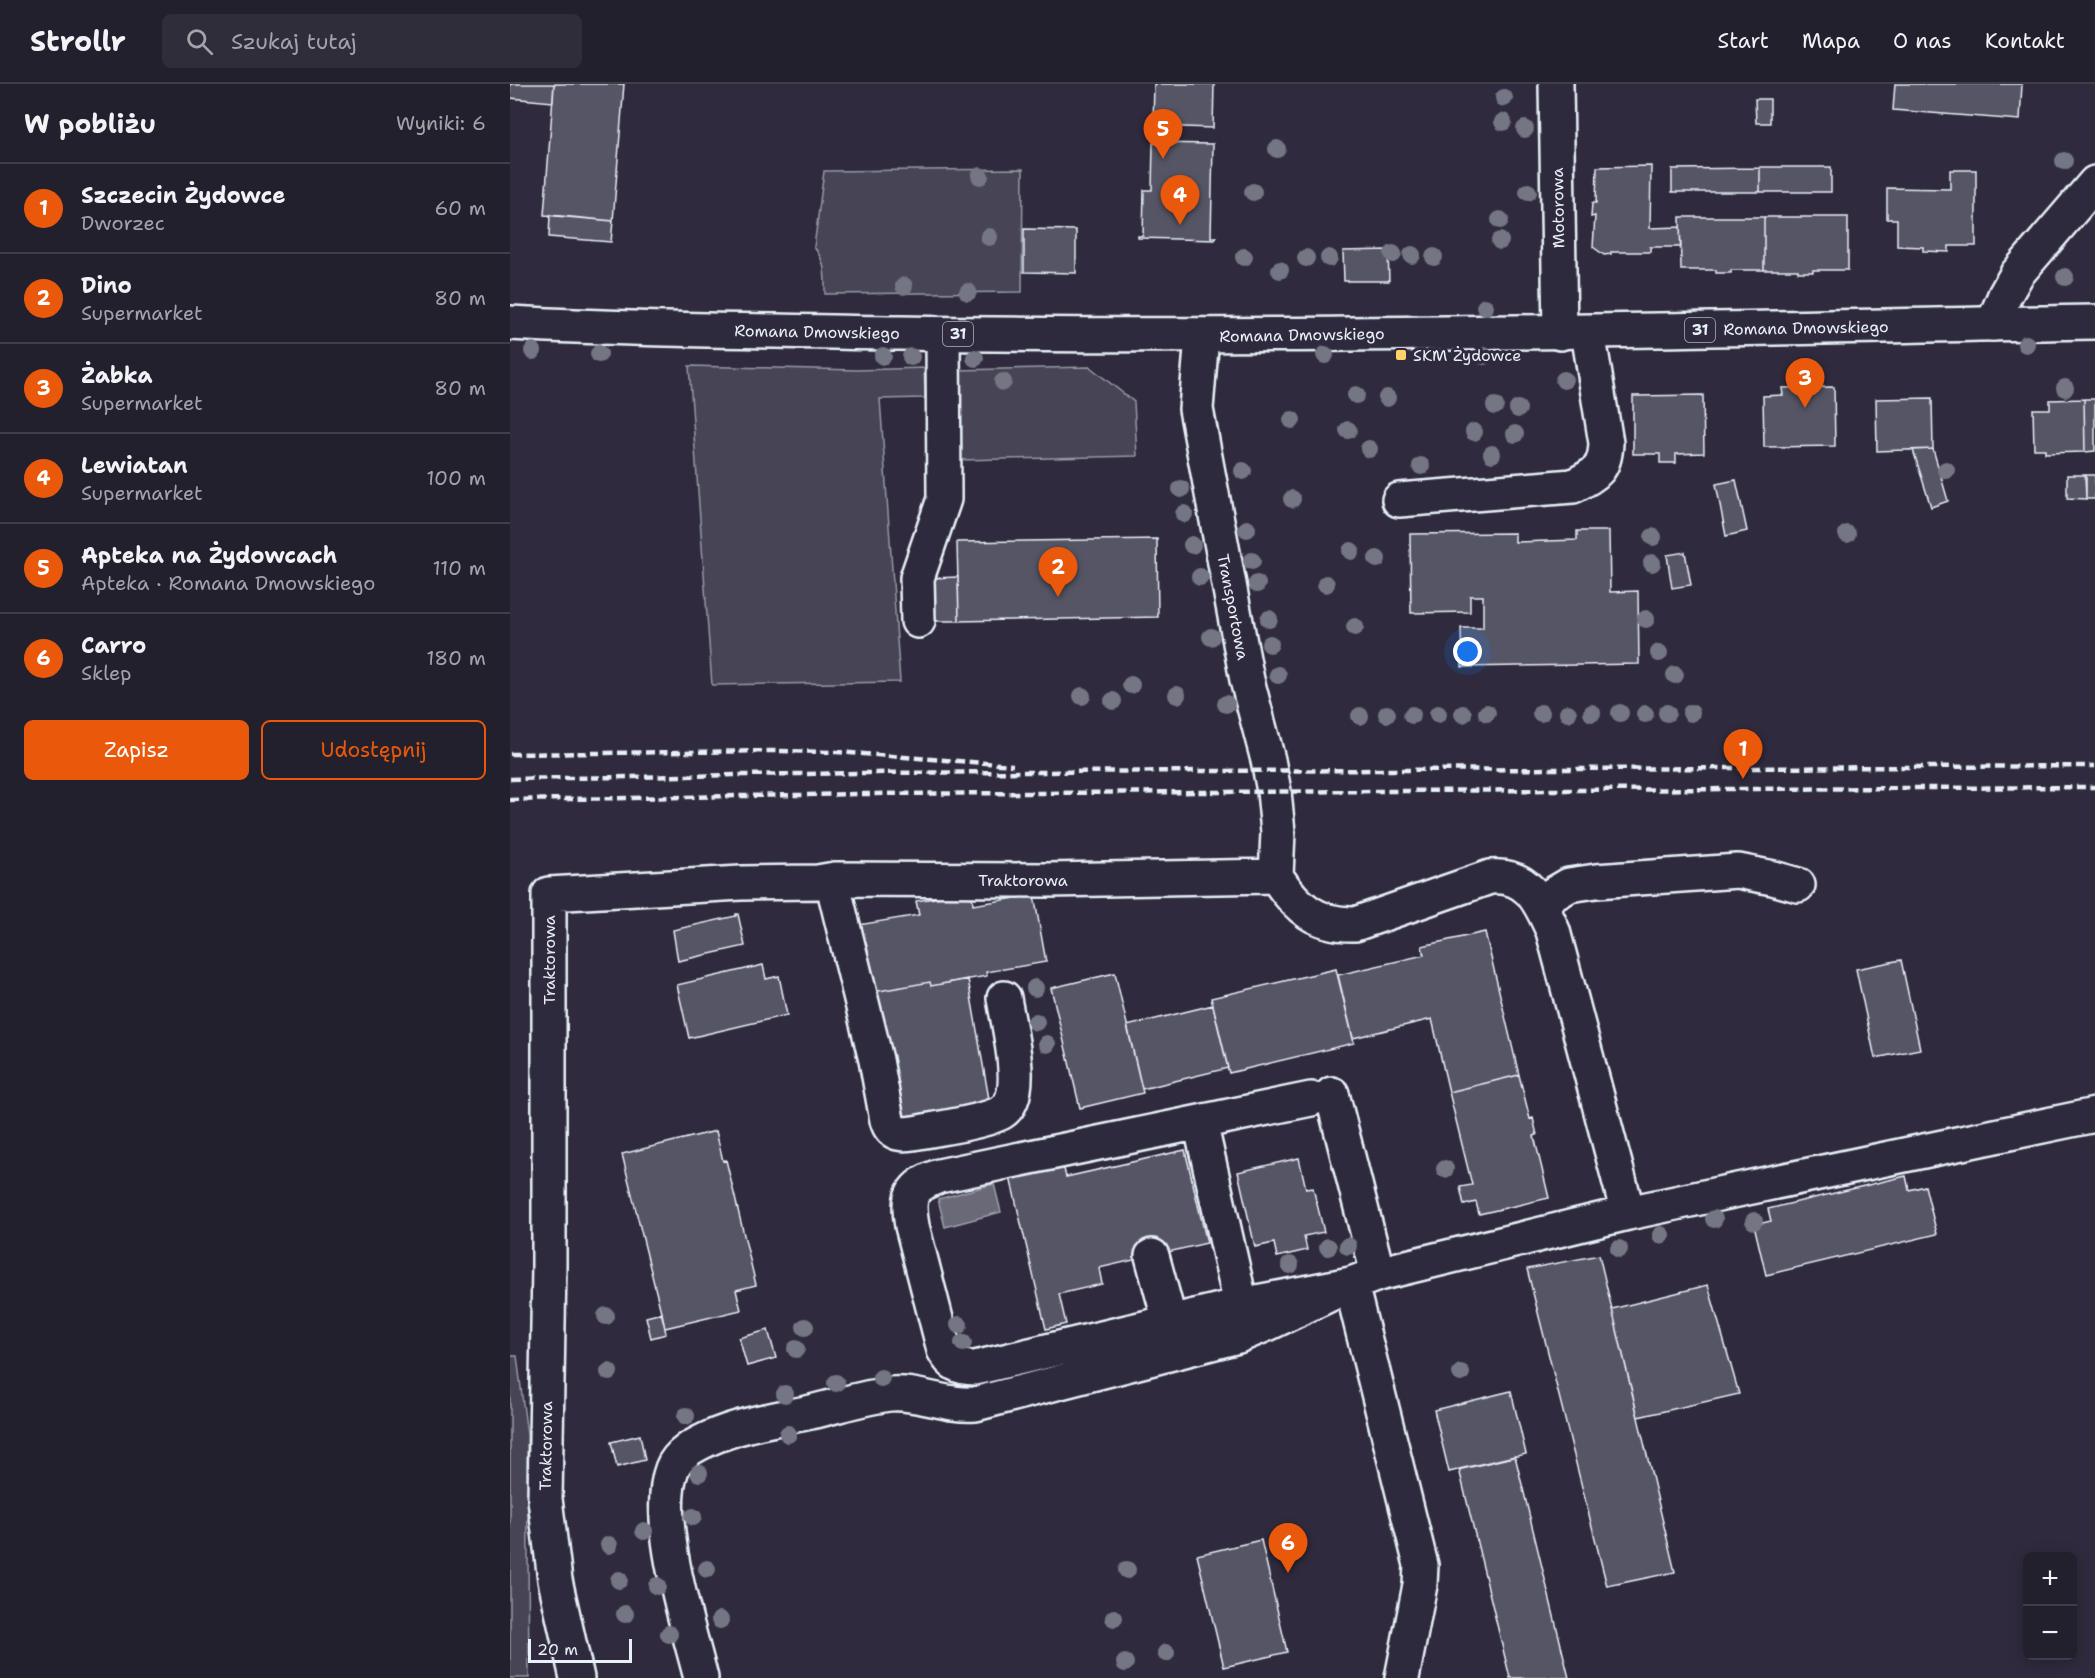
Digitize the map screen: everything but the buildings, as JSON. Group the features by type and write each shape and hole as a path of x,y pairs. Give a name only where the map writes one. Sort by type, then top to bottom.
{"main road":[{"name":"Motorowa","path":"1399,500 1573,486 1595,474 1605,460 1606,443 1574,332 1556,84"},
{"path":"1994,324 2016,274 2095,183"},
{"name":"Romana Dmowskiego","path":"510,323 746,331 1202,336 1574,332 2095,322"},
{"path":"918,621 918,578 944,499 943,334"},
{"name":"Transportowa","path":"1202,336 1196,409 1247,680 1274,791 1278,832 1276,876"},
{"path":"1540,902 1569,885 1596,881 1738,872 1798,885"},
{"path":"1276,876 1288,894 1305,910 1321,920 1339,924 1355,924 1490,877 1501,876 1527,887 1540,902 1553,931 1628,1213"},
{"name":"Traktorowa","path":"577,1678 555,1580 545,1499 549,1254 549,894 741,883 818,882 835,879 1047,880 1276,876"},
{"path":"835,879 836,897 876,1060 887,1120 894,1132 901,1135 994,1116 1009,1106 1014,1097 1016,1075 1004,998"},
{"path":"1402,1678 1420,1585 1421,1565 1365,1279 1322,1096 939,1176 915,1188 909,1207 912,1226 944,1350 949,1360 956,1365 975,1368 1241,1305 1365,1279 1628,1213 2095,1115"},
{"path":"1200,1122 1241,1305"},
{"path":"1152,1256 1170,1322"},
{"path":"701,1678 671,1557 666,1503 672,1470 679,1458 689,1449 710,1437 740,1427 891,1394 962,1405 975,1404 1238,1336 1365,1279"}],"shaded area":[{"path":"1023,169 1022,292 825,294 823,263 814,247 824,171"},
{"path":"689,366 857,370 924,368 925,398 880,399 900,682 712,685"},
{"path":"1090,367 1134,402 1137,456 960,460 958,370"},
{"path":"510,1356 517,1356 527,1435 529,1678 510,1678"}],"water":[{"path":"994,1184 1001,1212 945,1227 938,1199"}],"railway":[{"path":"510,754 837,752 1013,765"},
{"path":"510,779 858,773 2095,766"},
{"path":"510,800 858,794 2095,787"}],"place":[{"name":"Apteka na Żydowcach","path":"1163,159"},
{"name":"Lewiatan","path":"1180,225"},
{"name":"SKM Żydowce","path":"1401,355"},
{"name":"Żabka","path":"1805,408"},
{"name":"Dino","path":"1058,597"},
{"name":"Szczecin Żydowce","path":"1743,779"},
{"name":"Carro","path":"1288,1573"}]}
